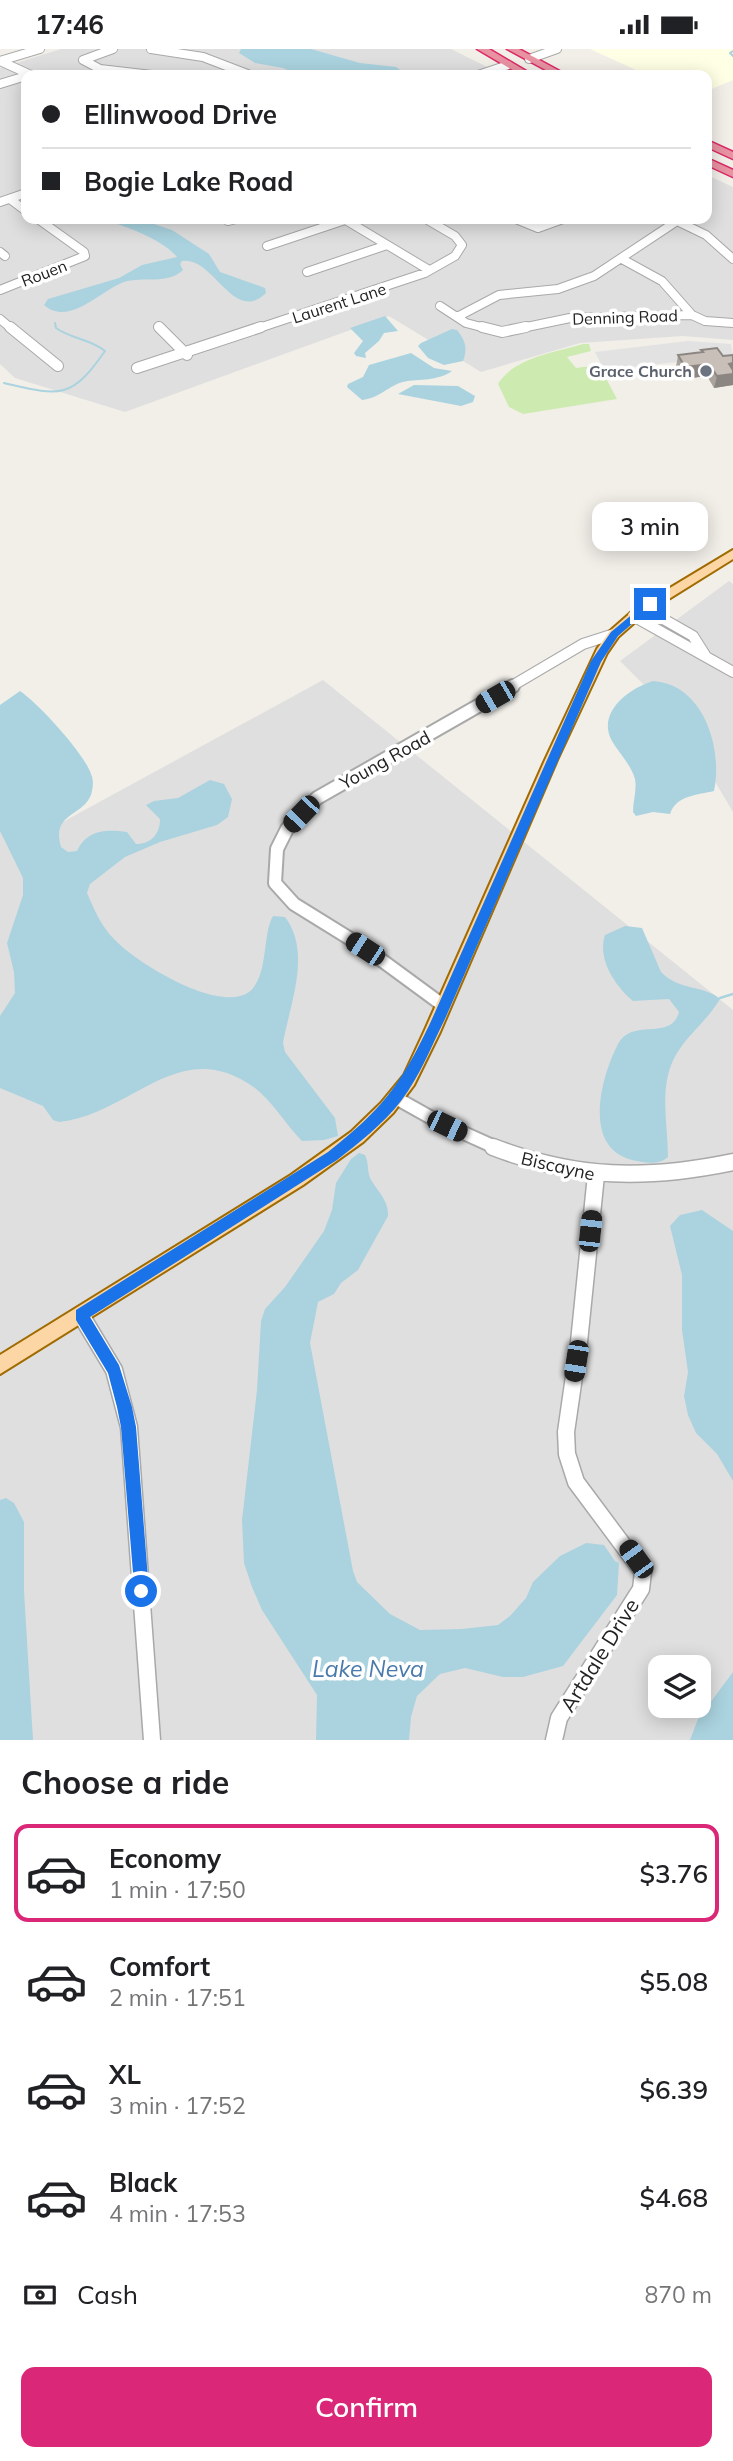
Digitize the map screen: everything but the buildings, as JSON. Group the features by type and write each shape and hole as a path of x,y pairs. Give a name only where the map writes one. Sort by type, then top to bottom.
{"highway":[{"path":"482,49 519,70"},
{"path":"512,49 552,70"},
{"path":"712,146 733,156"},
{"path":"712,166 733,174"}],"main road":[{"path":"0,1365 332,1156 368,1128 396,1098 414,1070 444,1006 596,661 614,634 639,612 733,554"}],"street":[{"path":"4,60 40,49"},
{"path":"112,70 96,68 83,61 113,49"},
{"path":"150,49 203,57 237,70"},
{"path":"184,55 203,49"},
{"path":"529,58 557,49"},
{"path":"4,60 21,70"},
{"path":"496,70 511,66"},
{"path":"502,70 511,66"},
{"path":"0,84 21,77"},
{"path":"0,202 21,194"},
{"path":"9,198 21,207"},
{"name":"Rouen","path":"0,290 82,259 86,255 45,224"},
{"path":"267,246 331,224"},
{"path":"353,224 429,271"},
{"path":"434,224 458,238 461,243 460,251"},
{"path":"527,224 533,227 551,224"},
{"path":"457,317 499,295 558,289 578,283 622,259 673,224"},
{"path":"686,224 706,235 733,259"},
{"path":"307,272 387,245"},
{"name":"Laurent Lane","path":"137,368 404,282 429,271 460,251"},
{"path":"622,259 652,274 686,304 692,315"},
{"name":"Denning Road","path":"440,306 482,329 502,332 559,319 692,315 705,321 733,323"},
{"path":"0,319 58,366"},
{"path":"159,327 185,353"},
{"path":"639,612 733,672"},
{"name":"Young Road","path":"444,1006 365,949 294,904 275,883 277,849 287,829 317,798 484,704 566,653 583,644 614,634"},
{"name":"Biscayne","path":"396,1098 470,1137 527,1161 562,1171 596,1175 687,1172 733,1162"},
{"name":"Artdale Drive","path":"554,1740 559,1718 641,1589 643,1572 576,1482 567,1454 566,1432 579,1342 596,1175"},
{"path":"81,1315 114,1370 129,1427 152,1740"}],"shaded area":[{"path":"61,49 451,49 493,70 21,70 21,224 712,224 712,177 733,187 733,340 683,336 580,343 481,372 389,316 125,412 15,378 0,364 0,68"},
{"path":"590,49 733,49 733,80 712,89 712,70 636,70"},
{"path":"688,341 731,344 733,356 604,370 595,352"},
{"path":"729,581 733,584 733,812 678,719 620,661"},
{"path":"323,680 733,1010 733,1740 0,1740 0,768 26,842"}],"green space":[{"path":"589,344 591,351 567,357 576,368 599,365 617,399 523,414 509,407 498,384 505,375 536,357"}],"water":[{"path":"241,49 311,49 360,63 396,67 400,70 288,70 255,63 239,53"},
{"path":"118,224 154,224 172,230 209,254 220,272 265,288 266,293 254,301 243,301 233,296 204,268 193,262 182,261 180,264 183,270 177,275 163,279 124,282 74,310 54,311 44,305 48,299 119,278 142,265 177,257 162,244"},
{"path":"385,316 398,331 384,333 365,353 366,358 356,356 354,353 363,341 350,328"},
{"path":"452,329 457,330 464,341 463,361 444,365 428,358 418,346 421,343"},
{"path":"411,353 434,368 452,371 434,378 403,382 362,400 347,387 363,377 369,365"},
{"path":"414,385 458,386 475,396 473,402 461,406 398,394"},
{"path":"653,681 671,685 685,694 697,706 706,721 715,757 714,791 682,799 670,814 653,812 636,816 633,812 635,779 612,741 608,720 626,695"},
{"path":"20,691 49,717 70,742 87,765 92,777 91,795 87,802 64,821 60,828 61,847 68,852 77,851 91,835 104,831 127,832 136,844 146,842 156,834 160,819 146,805 154,801 178,798 210,780 224,784 232,799 228,817 217,825 160,842 125,857 90,884 87,893 105,929 125,949 158,972 199,991 218,996 235,997 249,992 255,985 260,976 267,933 273,916 285,917 293,931 298,962 297,979 283,1043 285,1052 335,1118 338,1136 302,1141 255,1088 228,1073 203,1069 179,1072 86,1116 59,1122 53,1120 43,1106 0,1088 0,1016 15,993 14,972 7,943 23,895 23,878 0,831 0,705"},
{"path":"625,926 642,928 661,972 668,978 720,999 672,1062 666,1089 668,1157 649,1163 619,1155 608,1144 602,1129 601,1094 611,1059 624,1036 632,1032 668,1026 675,1021 679,1012 669,999 633,1001 614,980 603,953 603,944 605,935"},
{"name":"Lake Neva","path":"359,1153 365,1155 370,1178 385,1200 388,1216 358,1270 341,1283 334,1294 318,1302 310,1343 357,1582 390,1614 420,1630 462,1629 498,1625 510,1616 526,1598 533,1582 560,1556 586,1543 604,1545 619,1563 617,1595 563,1666 523,1677 503,1677 465,1668 440,1674 417,1696 411,1717 409,1740 316,1740 317,1695 262,1610 244,1563 242,1520 257,1390 261,1321 265,1309 285,1287 324,1231 332,1210 336,1183 351,1159"},
{"path":"702,1210 733,1231 733,1481 717,1454 696,1433 684,1396 688,1372 682,1330 682,1275 670,1226 680,1215"},
{"path":"6,1498 14,1503 24,1522 24,1591 33,1740 0,1740 0,1500"},
{"path":"733,1672 733,1740 690,1740 699,1718 711,1718 711,1702"}],"waterway":[{"path":"733,51 730,53 733,56"},
{"path":"4,383 52,392 73,386 83,379 105,351 62,332 56,328 55,323"},
{"path":"720,998 733,994"}],"place":[{"name":"Grace Church","path":"706,371"}],"route":[{"path":"141,1591 129,1427 114,1370 81,1315 332,1156 368,1128 396,1098 414,1070 439,1019 596,661 614,634 650,604"}]}
